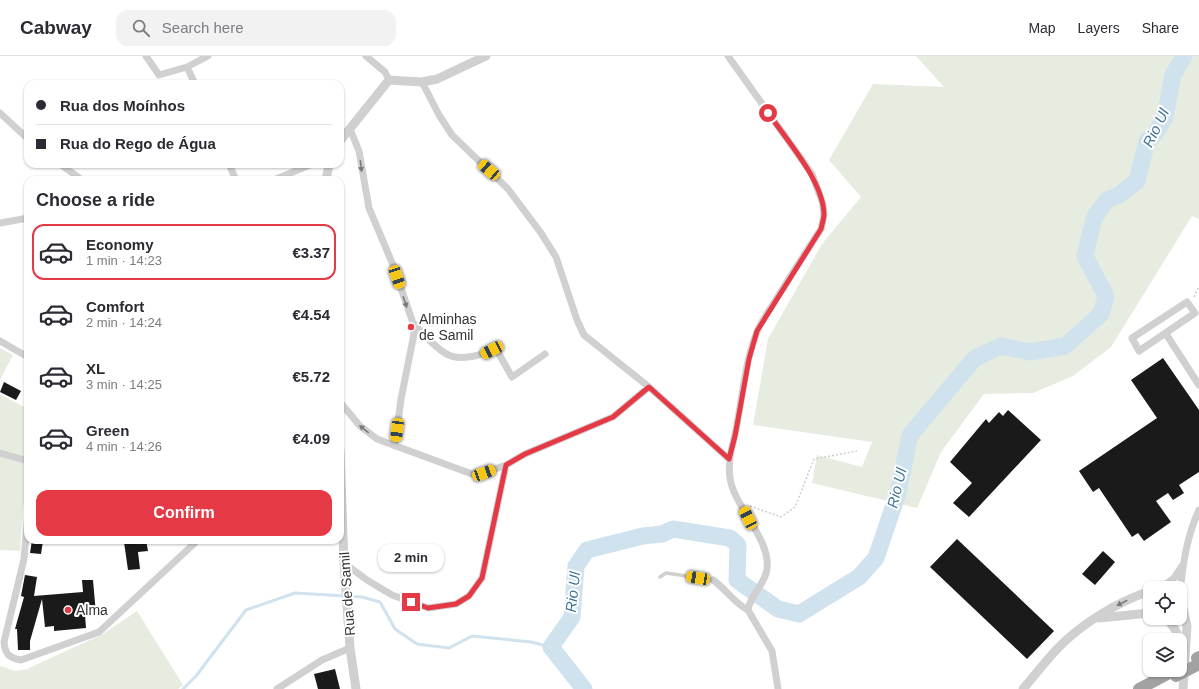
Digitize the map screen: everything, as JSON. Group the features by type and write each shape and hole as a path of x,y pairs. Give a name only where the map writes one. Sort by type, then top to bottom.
{"highway":[{"path":"1187,664 1198,660"},
{"path":"1139,689 1161,677"},
{"path":"1150,689 1166,677"}],"street":[{"path":"146,56 158,75 187,67 208,56"},
{"path":"366,56 385,72 389,80"},
{"path":"389,80 422,82 437,80 486,56"},
{"path":"728,56 812,174 823,204 824,215 821,229 757,331 749,359 735,436 729,459 730,478 734,495 742,506 766,553 768,568 761,586 752,600 748,610"},
{"path":"187,67 193,80"},
{"path":"344,136 389,80"},
{"path":"422,82 439,115 452,135 508,189 542,233 556,257 577,320 584,335 649,387 729,459"},
{"path":"0,113 24,135"},
{"path":"350,129 359,151 369,208 393,266 413,323 414,334 401,399 395,446"},
{"path":"66,168 76,176"},
{"path":"284,176 302,168"},
{"path":"0,223 24,219"},
{"path":"1187,302 1194,313 1166,334 1139,351 1132,338 1187,302"},
{"path":"413,323 445,354 453,357 481,355 495,347 512,377 545,354"},
{"path":"1166,334 1199,385"},
{"path":"0,342 24,355"},
{"path":"344,407 360,426 377,439 472,474 484,473 506,465 525,454 613,417 649,387"},
{"path":"0,453 24,459"},
{"path":"344,563 367,580 392,595 428,608 456,604 469,596 482,578 506,465"},
{"path":"1182,581 1183,564 1191,527 1199,510"},
{"path":"25,544 24,559 4,642 5,651 12,658 21,660 99,632 194,544"},
{"name":"Rua de Samil","path":"343,544 350,648 356,689"},
{"path":"1169,581 1174,578 1183,564"},
{"path":"713,580 724,587 739,605 748,610 772,651 778,689"},
{"path":"1023,689 1057,648 1096,619 1118,605 1143,594"},
{"path":"1096,619 1118,615 1143,613"},
{"path":"277,689 322,660 350,648"},
{"path":"1181,677 1184,689"}],"lane":[{"path":"660,577 666,573 713,580"}],"path":[{"path":"1187,302 1194,297 1199,286"},
{"path":"742,506 748,505 781,517 795,507 814,459 857,451"}],"shaded area":[{"path":"916,56 1199,56 1199,219 1192,216 1111,347 1073,376 1033,393 984,394 941,452 917,508 812,483 817,455 862,467 872,442 753,425 768,339 822,244 861,197 829,160 873,84 944,87"},
{"path":"0,348 13,355 0,380"},
{"path":"0,394 24,407 24,499 20,551 0,550"},
{"path":"137,611 183,685 178,689 0,689 0,666 15,671 27,669 103,634"}],"building":[{"path":"1163,358 1199,410 1199,472 1179,485 1184,493 1173,500 1168,493 1156,501 1171,522 1144,541 1138,533 1132,537 1099,488 1093,492 1079,471 1157,418 1131,380"},
{"path":"4,382 21,391 16,400 0,392"},
{"path":"1008,410 1041,440 969,517 953,503 972,483 950,462 986,419 989,423 999,412 1003,416"},
{"path":"957,539 1054,631 1027,659 930,567"},
{"path":"31,544 43,544 41,554 30,553"},
{"path":"124,544 147,544 148,551 138,552 140,569 128,570"},
{"path":"1103,551 1115,562 1095,585 1082,574"},
{"path":"25,575 37,577 34,596 83,592 82,580 93,580 96,614 85,615 86,628 54,631 54,626 45,627 42,599 30,641 30,650 18,650 17,629 15,629 24,597 21,596"},
{"path":"335,669 340,689 318,689 314,674"}],"waterway":[{"name":"Rio Ul","path":"584,689 551,647 572,617 576,566 587,550 643,536 662,534 673,529 730,538 738,545 737,580 778,609 799,614 859,577 876,558 898,493 910,435 975,358 1001,346 1030,352 1065,346 1101,314 1106,296 1085,256 1094,218 1107,200 1119,195 1137,181 1147,141 1155,134 1165,117 1173,75 1184,56"},
{"path":"183,689 196,676 246,610 295,593 362,597 380,602 395,629 417,644 449,648 472,636 531,642 551,647"}],"place":[{"name":"Alminhas de Samil","path":"411,327"},
{"name":"Alma","path":"68,610"}],"route":[{"path":"411,602 428,608 456,604 469,596 482,578 494,530 506,465 525,454 613,417 649,387 719,448 729,459 735,436 749,359 757,331 821,229 824,215 823,204 812,174 768,113"}]}
